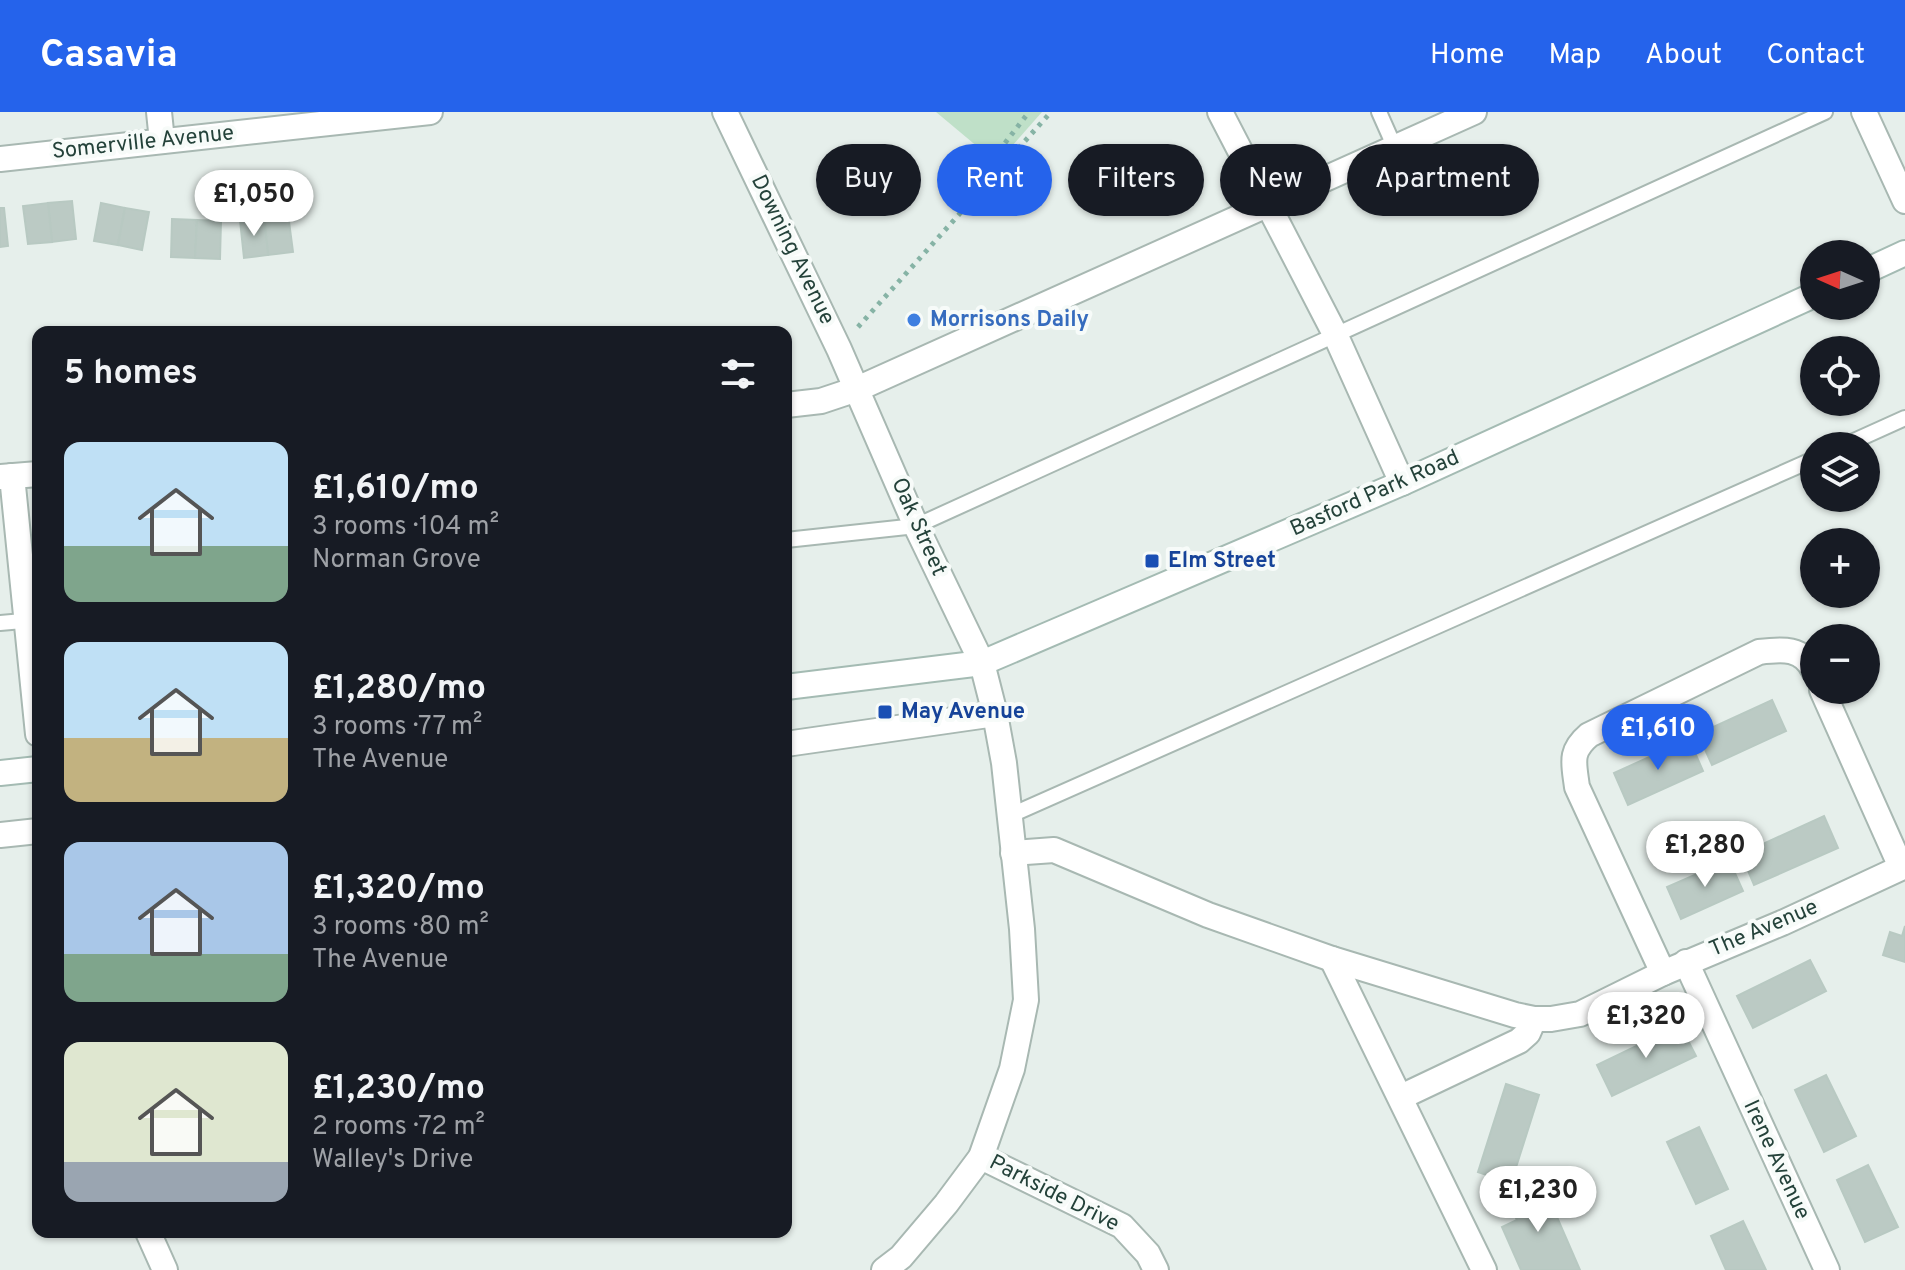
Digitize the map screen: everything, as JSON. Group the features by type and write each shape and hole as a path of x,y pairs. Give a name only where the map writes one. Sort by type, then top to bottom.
{"street":[{"path":"159,112 162,141"},
{"name":"Somerville Avenue","path":"0,159 430,112"},
{"name":"Downing Avenue","path":"725,112 857,389"},
{"path":"1220,112 1237,144"},
{"path":"1404,144 1474,112"},
{"path":"1864,112 1905,201"},
{"path":"792,404 821,401 857,389 1243,216"},
{"path":"1274,216 1335,334 1402,483"},
{"path":"1880,265 1905,253"},
{"name":"Basford Park Road","path":"792,686 982,663 1402,483 1800,301"},
{"name":"Oak Street","path":"857,389 916,526 982,663"},
{"path":"32,475 6,477 32,615"},
{"path":"1663,973 1577,787 1573,757 1580,743 1589,735 1759,652 1783,648 1800,655"},
{"path":"884,1270 901,1257 981,1157 1012,1069 1026,1000 1022,929 1004,763 982,663"},
{"path":"1828,704 1903,867"},
{"path":"792,743 995,714"},
{"path":"0,773 32,770"},
{"path":"0,835 32,832"},
{"name":"The Avenue","path":"1013,853 1054,850 1208,915 1332,959 1534,1019 1580,1014 1686,962 1782,923 1903,867"},
{"path":"1332,959 1484,1270"},
{"name":"Irene Avenue","path":"1686,962 1827,1270"},
{"path":"1401,1097 1519,1041 1528,1033 1534,1019"},
{"name":"Parkside Drive","path":"981,1157 1122,1226 1148,1254 1156,1270"},
{"path":"151,1238 165,1270"}],"lane":[{"path":"1379,112 1393,144"},
{"path":"792,539 916,526 1825,112"},
{"path":"1874,432 1905,418"},
{"path":"1009,816 1800,465"},
{"path":"0,623 32,620"}],"path":[{"path":"1005,143 1029,112"},
{"path":"839,349 1051,112"}],"green space":[{"path":"936,112 1042,112 1014,144 974,144"}],"building":[{"path":"72,201 76,239 52,242 48,203"},
{"path":"48,203 52,242 28,244 23,206"},
{"path":"101,203 125,208 118,245 94,241"},
{"path":"0,208 4,208 8,246 0,247"},
{"path":"125,208 149,212 142,250 118,245"},
{"path":"288,214 293,252 268,255 264,217"},
{"path":"264,217 268,255 244,258 240,220"},
{"path":"172,219 197,220 195,258 171,257"},
{"path":"197,220 221,221 220,259 195,258"},
{"path":"1772,700 1786,731 1712,765 1698,734"},
{"path":"1689,739 1703,771 1628,805 1614,773"},
{"path":"1824,816 1838,848 1754,885 1741,854"},
{"path":"1729,860 1743,891 1681,919 1667,887"},
{"path":"1905,926 1905,962 1883,955 1890,932 1902,936"},
{"path":"1810,960 1826,991 1753,1028 1737,996"},
{"path":"1680,1025 1696,1056 1612,1096 1597,1065"},
{"path":"1826,1075 1856,1136 1824,1152 1795,1090"},
{"path":"1506,1084 1539,1095 1511,1183 1478,1172"},
{"path":"1699,1127 1728,1189 1696,1204 1667,1142"},
{"path":"1868,1165 1898,1227 1865,1242 1837,1180"},
{"path":"1543,1185 1580,1270 1521,1270 1502,1227 1517,1220 1508,1200"},
{"path":"1743,1221 1766,1270 1726,1270 1711,1236"}],"place":[{"name":"Morrisons Daily","path":"914,320"},
{"name":"Elm Street","path":"1152,561"},
{"name":"May Avenue","path":"885,712"}]}
